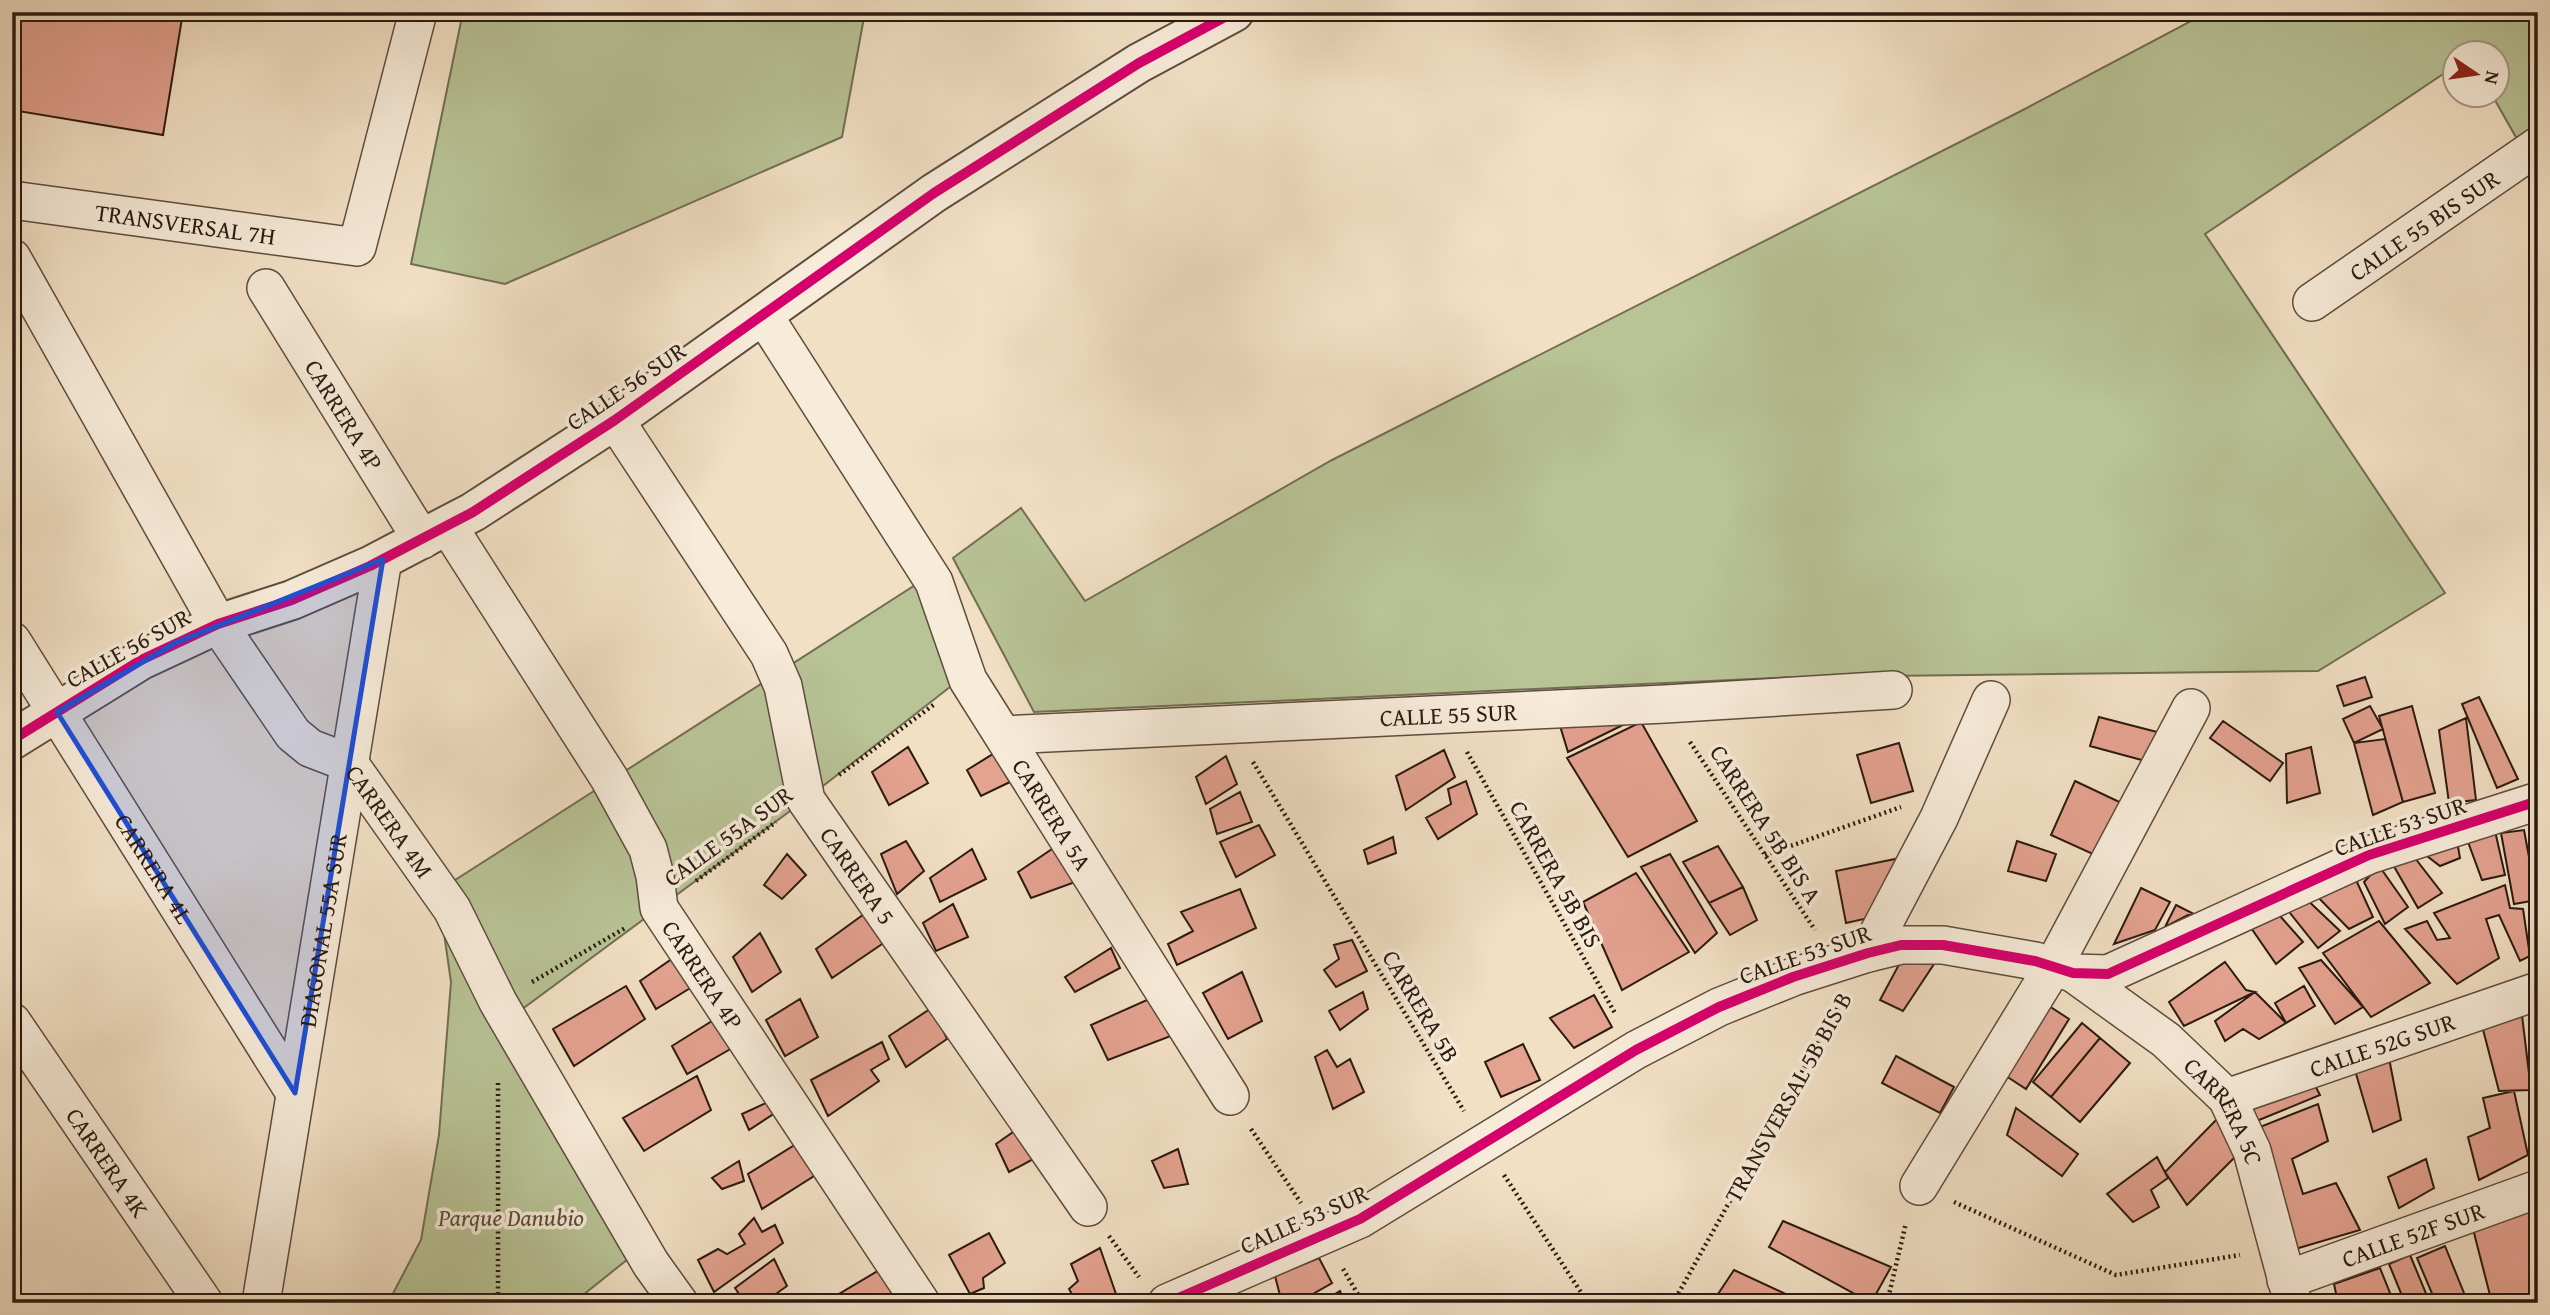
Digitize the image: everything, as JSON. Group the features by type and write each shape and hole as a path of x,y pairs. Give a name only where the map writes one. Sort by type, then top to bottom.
{"street":[{"name":"TRANSVERSAL 7H","path":"12,201 357,247 418,12"},
{"name":"CALLE 56 SUR","path":"12,740 141,660 218,624 292,600 383,559 473,512 615,420 934,193 1139,63 1234,12"},
{"name":"CALLE 55 BIS SUR","path":"2312,302 2538,146"},
{"name":"CARRERA 4M","path":"12,258 218,624 293,734 310,748 349,763 452,909 498,1002 651,1264 679,1303"},
{"name":"CARRERA 4P","path":"266,288 609,778 648,849 659,908 921,1303"},
{"name":"CARRERA 5A","path":"764,316 934,582 968,680 1230,1096"},
{"name":"CARRERA 5","path":"615,420 769,654 783,686 806,800 1088,1207"},
{"name":"DIAGONAL 55A SUR","path":"261,1303 383,559"},
{"name":"CARRERA 4L","path":"12,641 295,1093"},
{"name":"CALLE 55 SUR","path":"1003,735 1665,704 1893,690"},
{"path":"1852,958 1939,818 1991,699"},
{"path":"1919,1186 2063,970 2191,708"},
{"name":"CALLE 53 SUR","path":"1154,1292 1322,1235 1360,1219 1415,1188 1483,1143 1636,1050 1719,1007 1793,977 1901,946 1943,946 2004,955 2063,970 2108,974 2369,855 2538,801"},
{"name":"CARRERA 5C","path":"2063,970 2166,1040 2227,1098 2252,1151 2286,1277"},
{"name":"CALLE 52G SUR","path":"2227,1098 2538,991"},
{"name":"CARRERA 4K","path":"12,1022 204,1303"},
{"name":"CALLE 52F SUR","path":"2286,1277 2538,1189"}],"path":[{"path":"1765,855 1951,789"},
{"path":"498,1071 498,1303"},
{"path":"1230,1096 1322,1235 1363,1303"},
{"path":"1887,1303 1903,1232 1919,1186 2116,1275 2286,1277"},
{"path":"1088,1207 1154,1292"}],"highlighted area":[{"path":"383,559 295,1093 57,712 175,643"}],"green space":[{"path":"463,12 865,12 842,137 505,284 411,264"},
{"path":"2208,12 2538,12 2538,126 2517,139 2499,108 2512,108 2512,38 2442,38 2442,75 2205,234 2445,593 2318,671 1795,677 1034,712 953,558 1021,508 1085,601 1332,460 2021,111"},
{"name":"Parque Danubio","path":"923,580 959,680 805,800 498,1027 633,1255 573,1303 388,1303 421,1240 439,1135 451,982 438,891"}],"building":[{"path":"12,12 183,12 163,135 12,110"},
{"path":"2365,677 2372,697 2344,706 2337,686"},
{"path":"2479,697 2518,779 2497,788 2462,704"},
{"path":"2370,706 2383,729 2354,743 2343,719"},
{"path":"2412,706 2435,793 2403,802 2379,716"},
{"path":"1557,716 1639,717 1568,752"},
{"path":"2099,717 2157,732 2149,762 2090,746"},
{"path":"2466,718 2476,800 2449,803 2439,730"},
{"path":"2223,721 2283,763 2270,781 2210,738"},
{"path":"1641,722 1697,821 1628,857 1567,758"},
{"path":"2385,739 2403,802 2373,815 2354,743"},
{"path":"1899,743 1913,791 1871,803 1857,755"},
{"path":"908,747 928,783 889,805 872,772"},
{"path":"2311,747 2320,793 2287,803 2286,754"},
{"path":"1444,750 1455,777 1406,810 1396,776"},
{"path":"993,754 1010,782 981,796 967,770"},
{"path":"1226,756 1237,784 1206,804 1196,777"},
{"path":"1466,781 1477,814 1438,839 1426,818 1451,804 1448,789"},
{"path":"2075,781 2130,807 2106,860 2051,835"},
{"path":"1240,792 1252,822 1217,834 1210,809"},
{"path":"2493,822 2505,875 2482,880 2464,831"},
{"path":"1259,825 1275,855 1236,877 1220,842"},
{"path":"2524,830 2537,900 2514,904 2501,833"},
{"path":"2456,835 2460,858 2440,866 2414,846"},
{"path":"1393,837 1396,853 1368,864 1364,850"},
{"path":"906,841 924,871 897,894 881,854"},
{"path":"2017,841 2056,854 2046,881 2008,871"},
{"path":"1058,845 1078,881 1031,898 1018,872"},
{"path":"1718,846 1743,887 1709,903 1683,862"},
{"path":"972,849 986,879 940,902 930,878"},
{"path":"2408,849 2442,893 2418,908 2388,856"},
{"path":"787,854 806,875 782,899 764,885"},
{"path":"1670,854 1717,933 1695,953 1641,867"},
{"path":"1910,856 1882,915 1846,923 1836,871"},
{"path":"2375,860 2408,907 2385,924 2364,882 2375,870"},
{"path":"2351,869 2373,917 2349,929 2311,890"},
{"path":"1636,873 1689,952 1622,990 1583,902"},
{"path":"2505,885 2510,908 2523,909 2530,956 2520,961 2499,915 2486,919 2499,958 2457,984 2405,929 2427,921 2437,940 2450,938 2434,913"},
{"path":"1743,887 1757,920 1730,935 1709,903"},
{"path":"2141,888 2170,902 2155,930 2114,944"},
{"path":"1240,889 1256,928 1177,965 1168,944 1193,931 1181,912"},
{"path":"2301,894 2340,931 2318,948 2282,903"},
{"path":"953,904 968,937 936,951 923,923"},
{"path":"2176,905 2192,913 2165,927"},
{"path":"2272,907 2303,942 2276,964 2247,922"},
{"path":"871,909 888,940 832,978 816,949"},
{"path":"2379,921 2430,983 2371,1017 2323,953"},
{"path":"760,933 781,972 752,992 733,957"},
{"path":"1352,940 1367,971 1336,987 1324,970 1339,959 1334,945"},
{"path":"1111,948 1120,968 1075,992 1065,977"},
{"path":"676,956 692,987 656,1009 640,981"},
{"path":"1903,957 1936,961 1903,1011 1880,1000"},
{"path":"2321,960 2363,1007 2335,1024 2299,968"},
{"path":"2225,962 2246,990 2255,992 2184,1026 2169,1002"},
{"path":"1242,972 1262,1021 1228,1039 1203,993"},
{"path":"626,986 645,1019 574,1066 553,1029"},
{"path":"2304,986 2315,1006 2286,1023 2275,1003"},
{"path":"1363,992 1368,1009 1340,1030 1329,1011"},
{"path":"2255,992 2286,1023 2259,1039 2243,1029 2225,1041 2215,1021"},
{"path":"1158,995 1176,1034 1108,1060 1091,1025"},
{"path":"1594,995 1612,1027 1574,1048 1550,1018"},
{"path":"800,999 818,1037 785,1056 766,1020"},
{"path":"2046,1004 2069,1019 2026,1089 2003,1074"},
{"path":"933,1007 947,1039 906,1067 889,1036"},
{"path":"2521,1007 2531,1090 2499,1091 2480,1018"},
{"path":"720,1016 739,1044 687,1074 672,1046"},
{"path":"2082,1023 2100,1038 2051,1097 2033,1082"},
{"path":"2100,1038 2130,1063 2080,1122 2051,1097"},
{"path":"882,1042 889,1059 871,1070 879,1081 828,1116 811,1080"},
{"path":"1523,1044 1540,1080 1501,1097 1485,1062"},
{"path":"1327,1050 1337,1067 1350,1059 1364,1092 1333,1109 1315,1057"},
{"path":"2388,1053 2401,1120 2373,1132 2352,1060"},
{"path":"1896,1056 1954,1087 1940,1113 1882,1083"},
{"path":"2308,1072 2320,1095 2247,1125 2234,1102"},
{"path":"697,1076 711,1110 644,1151 623,1118"},
{"path":"2514,1091 2528,1155 2479,1180 2468,1137 2490,1128 2483,1098"},
{"path":"768,1102 775,1113 749,1130 742,1114"},
{"path":"2318,1104 2328,1141 2292,1159 2303,1194 2336,1183 2360,1230 2292,1250 2255,1129"},
{"path":"2016,1108 2078,1154 2062,1176 2007,1135"},
{"path":"2221,1115 2239,1153 2187,1205 2165,1172"},
{"path":"1023,1125 1039,1156 1009,1172 996,1144"},
{"path":"801,1141 822,1171 762,1209 748,1174"},
{"path":"1178,1149 1188,1184 1164,1188 1152,1161"},
{"path":"2157,1157 2168,1178 2151,1190 2159,1207 2133,1222 2107,1194"},
{"path":"2426,1159 2434,1188 2399,1208 2388,1177"},
{"path":"739,1161 744,1181 722,1189 712,1178"},
{"path":"2528,1205 2538,1242 2538,1303 2492,1303 2473,1229"},
{"path":"754,1218 762,1232 775,1225 783,1243 714,1292 698,1260 718,1249 727,1254 745,1244 739,1234"},
{"path":"1783,1221 1891,1267 1871,1303 1769,1247"},
{"path":"989,1233 1005,1263 983,1278 984,1288 970,1294 949,1255"},
{"path":"2445,1246 2468,1303 2436,1303 2417,1258"},
{"path":"1100,1248 1116,1294 1103,1303 1077,1303 1069,1289 1078,1281 1071,1264"},
{"path":"2410,1255 2430,1303 2405,1303 2389,1264"},
{"path":"1319,1258 1332,1283 1297,1303 1282,1303 1275,1276"},
{"path":"774,1259 787,1286 763,1303 745,1303 735,1288"},
{"path":"886,1266 902,1293 888,1303 837,1303 834,1297"},
{"path":"2380,1268 2394,1303 2338,1303 2334,1284"},
{"path":"1734,1270 1790,1296 1787,1303 1712,1303"},
{"path":"1340,1291 1345,1303 1320,1303"}],"cycle path":[{"path":"12,740 141,660 218,624 292,600 370,566 473,512 615,420 934,193 1139,63 1234,12"},
{"path":"1167,1303 1360,1219 1636,1050 1719,1007 1793,977 1901,945 1943,945 2035,961 2073,973 2108,974 2369,855 2538,801"}]}
